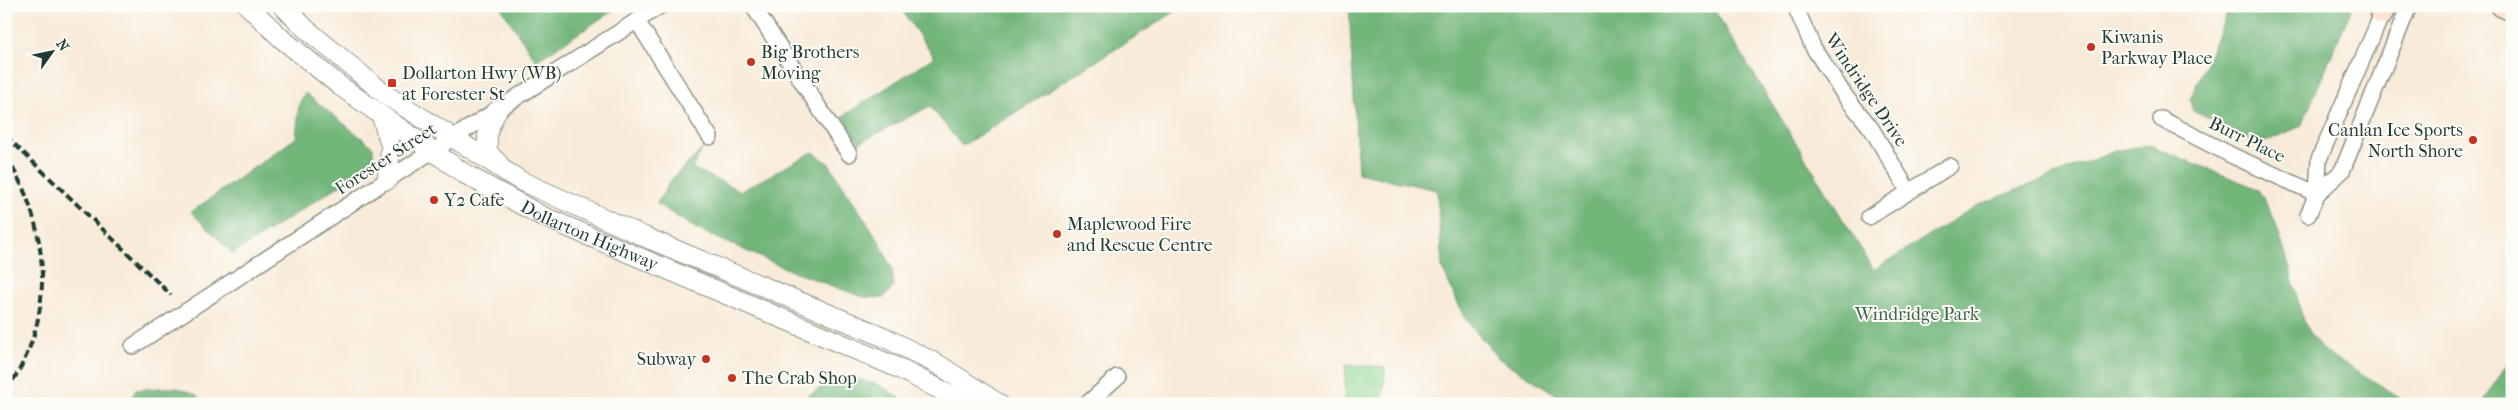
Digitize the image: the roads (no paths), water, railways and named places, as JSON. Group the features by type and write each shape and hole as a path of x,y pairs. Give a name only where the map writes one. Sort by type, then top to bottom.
{"main road":[{"path":"2502,6 2512,10"}],"street":[{"name":"Dollarton Highway","path":"248,6 281,38 382,118 465,174 542,216 896,367 968,404"},
{"name":"Dollarton Highway","path":"283,6 306,29 386,95 509,174 652,240 884,337 939,365 1000,404"},
{"name":"Forester Street","path":"133,346 387,180 660,6"},
{"path":"753,6 849,154"},
{"name":"Windridge Drive","path":"1795,6 1813,47 1845,96 1867,122 1910,192"},
{"path":"2317,194 2342,171 2409,6"},
{"path":"2308,215 2317,194 2319,159 2383,9"},
{"path":"637,21 710,137"},
{"path":"497,110 487,127 488,152 509,174"},
{"path":"382,118 391,146 387,180"},
{"name":"Burr Place","path":"2161,118 2233,156 2317,194"},
{"path":"1869,217 1950,166"},
{"path":"1087,404 1117,377"}],"railway":[{"path":"6,136 171,295"},
{"path":"6,157 21,184 32,213 39,243 42,274 40,305 34,335 22,364 6,390"}],"place":[{"name":"Kiwanis Parkway Place","path":"2091,47"},
{"name":"Big Brothers Moving","path":"751,62"},
{"name":"Dollarton Hwy (WB) at Forester St","path":"392,83"},
{"name":"Canlan Ice Sports North Shore","path":"2473,140"},
{"name":"Y2 Cafe","path":"434,200"},
{"name":"Maplewood Fire and Rescue Centre","path":"1057,234"},
{"name":"Subway","path":"706,359"},
{"name":"The Crab Shop","path":"732,378"}],"park label":[{"name":"Windridge Park","path":"1917,314"}]}
